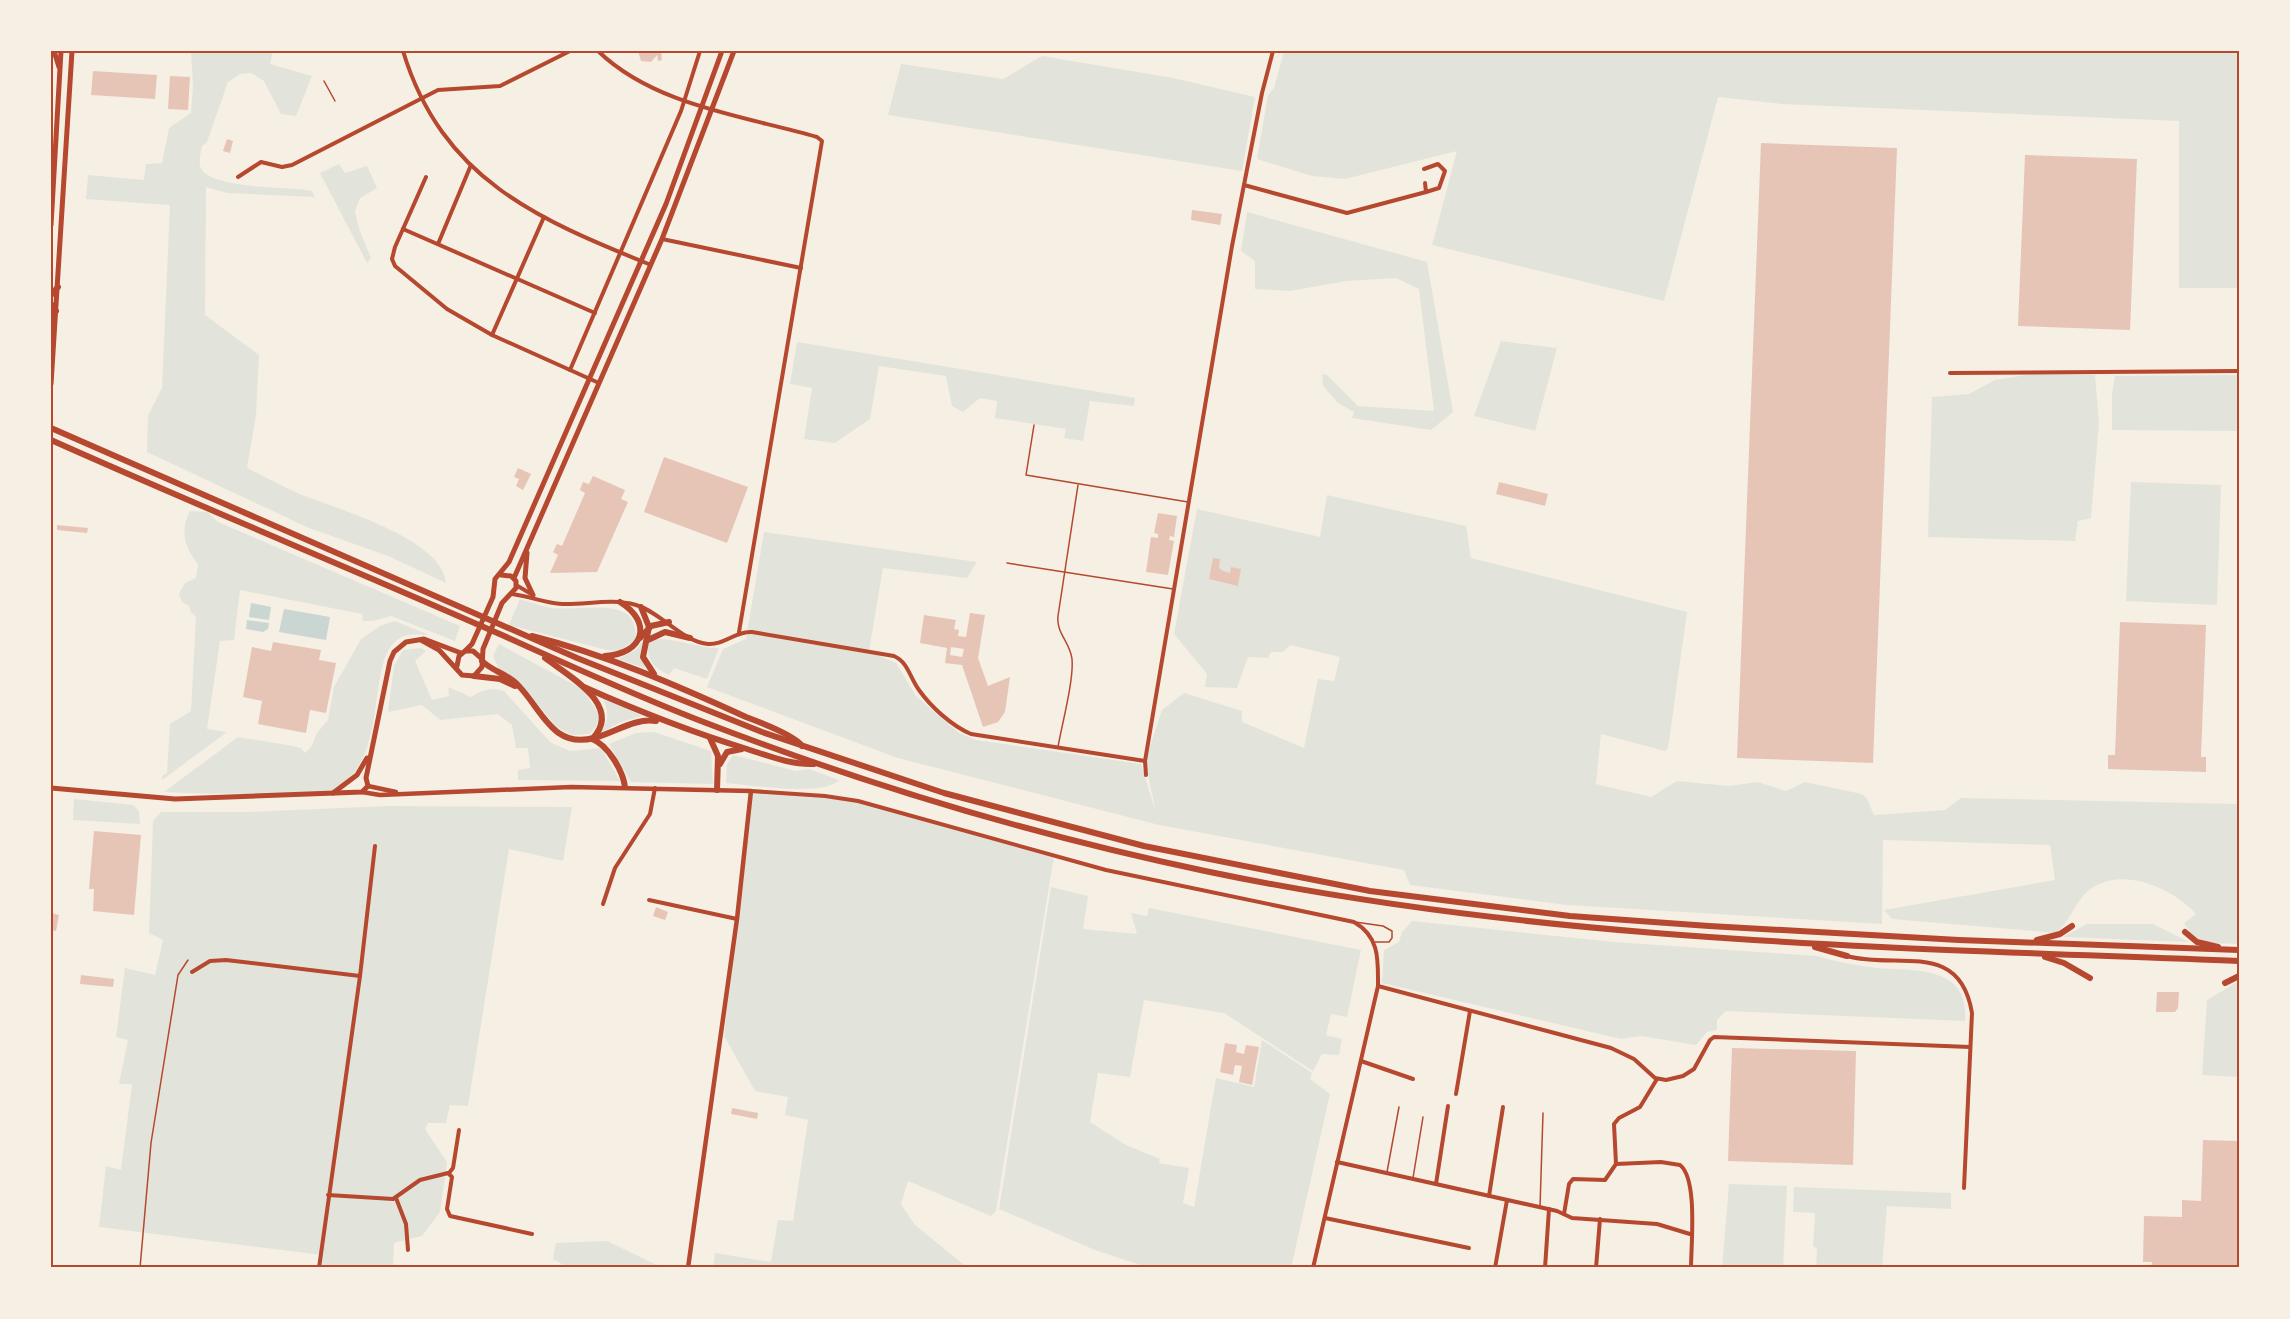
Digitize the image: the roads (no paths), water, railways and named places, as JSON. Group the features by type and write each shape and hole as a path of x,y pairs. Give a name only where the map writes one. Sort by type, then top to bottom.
{"highway":[{"path":"51,295 58,287"},
{"path":"51,304 56,311"},
{"path":"51,428 654,690 802,747 934,790 1076,830 1257,871 1359,889 1606,919 2026,943 2239,950"},
{"path":"51,440 696,719 818,764 922,798 1048,834 1202,871 1299,890 1420,909 1548,925 1803,943 2239,961"},
{"path":"620,602 637,616 640,629 639,640"},
{"path":"642,607 649,627 643,649 644,661 656,677"},
{"path":"602,656 623,653 639,640 649,627 669,622"},
{"path":"513,630 602,656 656,677 770,727 799,741 802,747"},
{"path":"647,640 665,632 690,638"},
{"path":"535,651 584,687 666,723 796,764 818,764"},
{"path":"482,660 509,677 561,736 573,741 591,739 634,723 650,720 666,723"},
{"path":"474,676 500,679 521,689"},
{"path":"584,687 601,711 600,727 591,739"},
{"path":"710,738 717,751 720,764 717,790"},
{"path":"591,739 605,748 623,775 625,787"},
{"path":"720,764 727,752 746,749"},
{"path":"2026,943 2054,936 2072,926"},
{"path":"2185,932 2197,942 2227,950"},
{"path":"1803,943 1847,957"},
{"path":"2033,954 2064,963 2090,978"},
{"path":"2225,983 2239,976"}],"main road":[{"path":"54,51 60,71"},
{"path":"51,225 61,51"},
{"path":"51,384 72,51"},
{"path":"457,668 457,660 472,644 495,591 494,582 512,555 641,261 704,106 722,51"},
{"path":"514,578 662,239 714,109 734,51"},
{"path":"527,548 525,578 532,595"},
{"path":"420,639 439,650 466,676 474,676 481,671 483,649 501,607 516,585 514,578 509,574 499,575"},
{"path":"495,591 509,595"},
{"path":"51,788 175,799 359,792 368,786 366,778 370,755 391,656 406,642 420,639 431,640 463,652 473,651 482,660"},
{"path":"332,794 357,776 370,755"},
{"path":"357,776 366,778"},
{"path":"351,782 352,790 359,792"}],"street":[{"path":"403,51 422,97 444,133 471,165 511,200 651,265"},
{"path":"238,177 259,162 282,168 292,165 422,97 447,88 487,88 503,85 570,51"},
{"path":"598,51 632,77 685,99 818,137 822,141 740,632"},
{"path":"570,370 685,99 700,51"},
{"path":"1146,775 1145,761 1244,185 1262,93 1273,51"},
{"path":"1244,185 1347,213 1441,186 1445,171 1438,164 1424,169"},
{"path":"438,244 471,165"},
{"path":"426,177 393,252 395,266 447,309 492,335 599,383"},
{"path":"1425,183 1426,192"},
{"path":"492,335 544,217"},
{"path":"403,229 595,313"},
{"path":"662,239 801,268"},
{"path":"1950,373 2239,370"},
{"path":"516,585 541,600"},
{"path":"509,595 564,604 620,602 642,607 669,622 690,638 712,644 740,632 894,656 904,662 921,693 963,730 983,737 1145,761"},
{"path":"368,786 396,792"},
{"path":"359,792 380,795 396,792 625,787 825,796 858,801 1129,875 1354,922 1375,942 1378,986 1313,1268"},
{"path":"603,904 617,864 647,820 654,788"},
{"path":"688,1268 737,919 751,791"},
{"path":"318,1268 360,976 375,846"},
{"path":"649,900 737,919"},
{"path":"1847,957 1925,962 1946,968 1963,984 1968,995 1971,1031 1964,1188"},
{"path":"192,972 204,963 226,960 360,976"},
{"path":"1378,986 1611,1048 1634,1059 1657,1079 1671,1080 1687,1075 1697,1065 1712,1038 1970,1047"},
{"path":"1456,1094 1470,1011"},
{"path":"1361,1061 1413,1079"},
{"path":"1564,1214 1571,1181 1605,1180 1616,1164 1614,1124 1619,1118 1640,1107 1657,1079"},
{"path":"1436,1184 1448,1106"},
{"path":"1489,1196 1503,1107"},
{"path":"328,1195 396,1197 420,1180 449,1173 453,1168 459,1130"},
{"path":"1338,1162 1549,1209 1572,1218 1657,1224 1690,1234"},
{"path":"1616,1164 1661,1162 1683,1167 1691,1194 1691,1268"},
{"path":"449,1173 452,1177 447,1209 450,1216 532,1234"},
{"path":"396,1197 406,1224 408,1250"},
{"path":"1495,1268 1507,1200"},
{"path":"1545,1268 1549,1209"},
{"path":"1325,1218 1469,1248"},
{"path":"1596,1268 1600,1219"}],"lane":[{"path":"1034,424 1026,475 1189,502"},
{"path":"1058,747 1072,664 1070,649 1057,623 1078,484"},
{"path":"1007,563 1174,589"},
{"path":"1354,922 1383,926 1392,931 1393,936 1389,942 1375,942"},
{"path":"1386,1173 1399,1107"},
{"path":"1540,1208 1542,1113"},
{"path":"1412,1179 1423,1117"}]}
